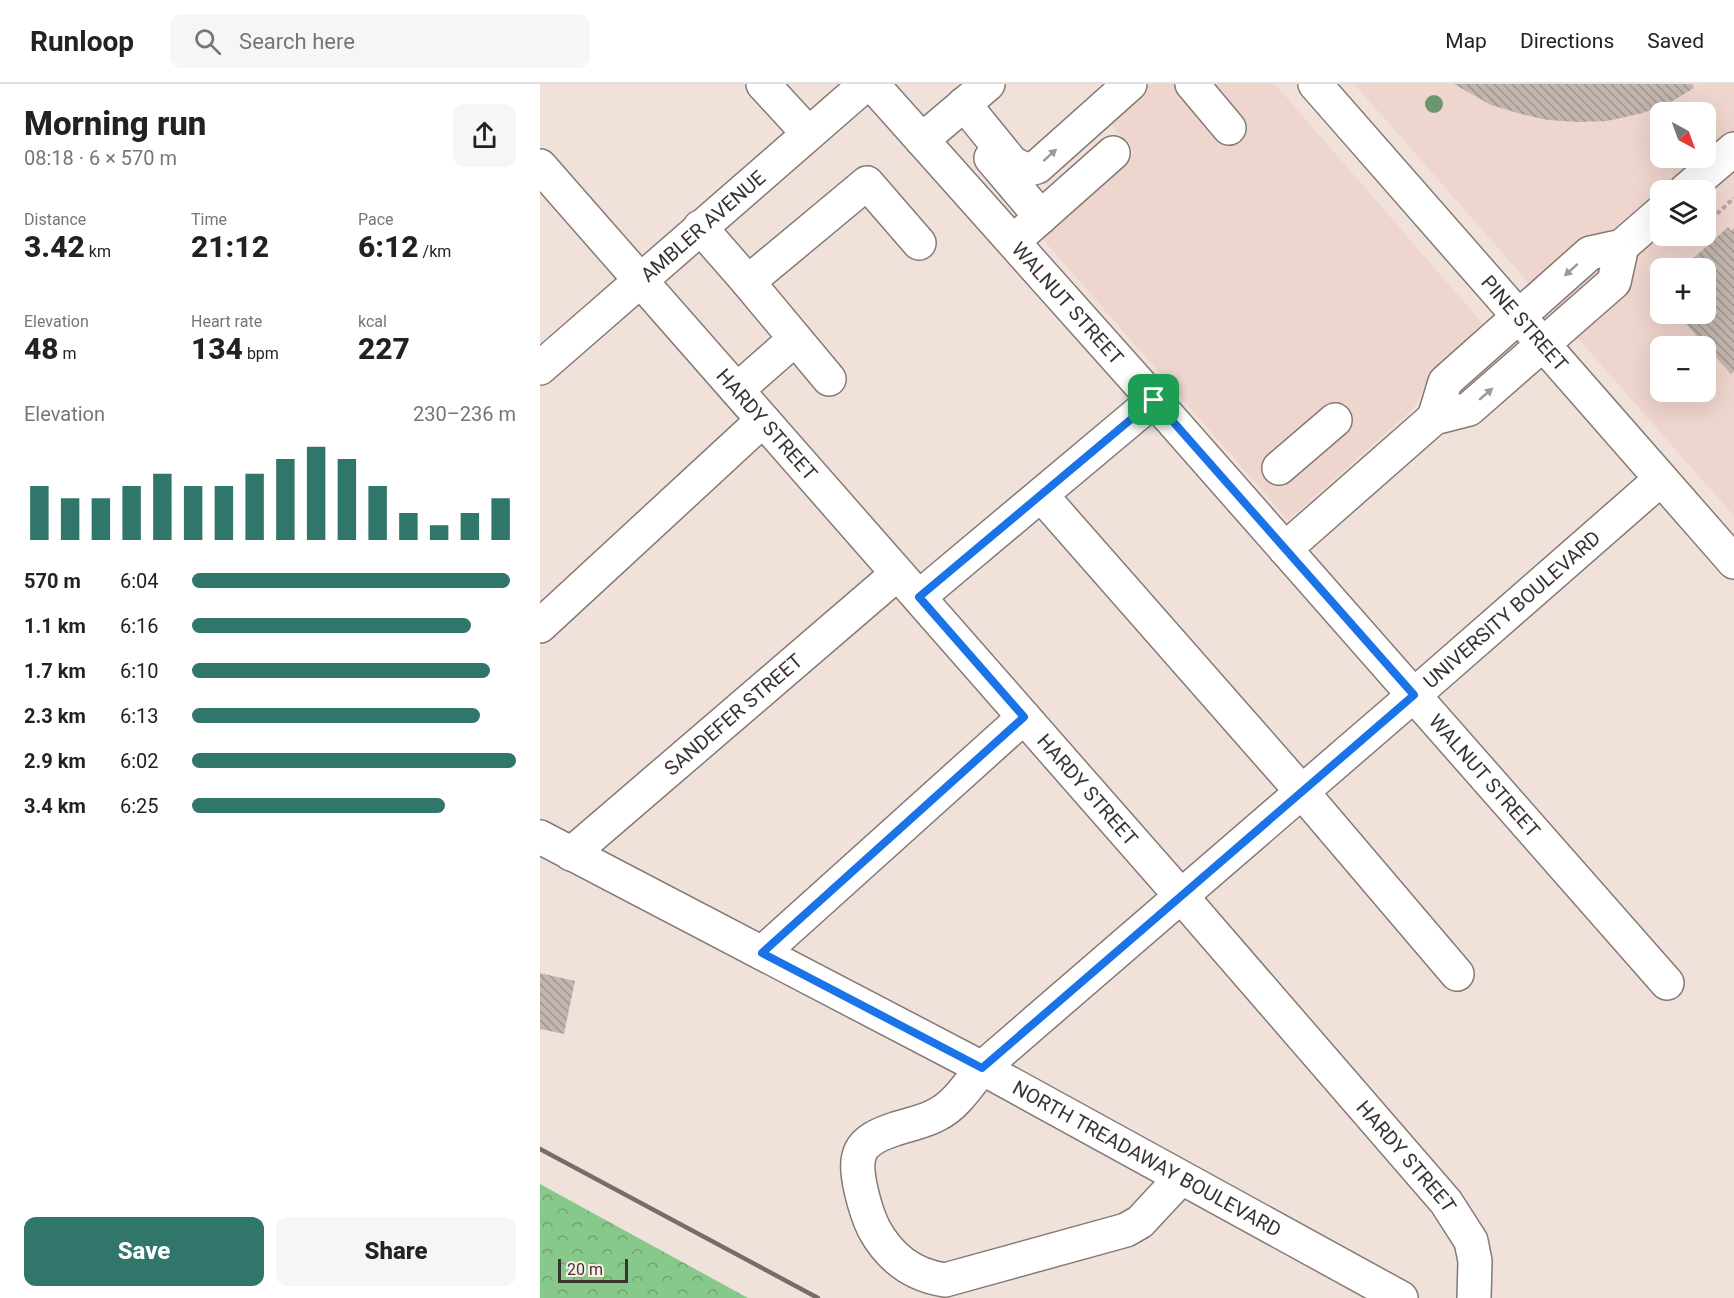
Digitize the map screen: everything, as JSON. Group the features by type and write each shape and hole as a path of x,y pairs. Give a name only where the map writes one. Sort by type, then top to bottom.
{"street":[{"path":"764,84 808,133"},
{"name":"AMBLER AVENUE","path":"540,368 866,84"},
{"name":"WALNUT STREET","path":"872,84 1154,400 1667,983"},
{"path":"968,100 1012,163 1026,170 1037,167 1130,84"},
{"path":"1192,84 1229,128"},
{"name":"PINE STREET","path":"1314,84 1734,562"},
{"path":"922,140 968,100"},
{"path":"968,100 1041,217"},
{"path":"1698,180 1734,149"},
{"path":"1013,242 1113,153"},
{"name":"HARDY STREET","path":"540,166 1181,896 1446,1202 1471,1241 1474,1261 1474,1298"},
{"path":"748,282 867,183 919,243"},
{"path":"1434,418 1445,382 1590,253 1622,246 1650,222"},
{"path":"700,227 829,379"},
{"path":"1285,549 1434,418 1468,409 1614,282 1622,246"},
{"path":"737,390 795,339"},
{"path":"919,597 1154,400"},
{"path":"540,626 763,420"},
{"path":"1279,468 1335,420"},
{"name":"UNIVERSITY BOULEVARD","path":"1181,1178 1140,1222 1126,1230 945,1281 925,1277 906,1266 882,1243 863,1200 856,1169 862,1147 873,1138 939,1114 949,1106 982,1068 1661,479"},
{"path":"1041,495 1302,792 1457,974"},
{"name":"SANDEFER STREET","path":"571,854 897,574"},
{"path":"762,953 1024,717"},
{"name":"NORTH TREADAWAY BOULEVARD","path":"540,837 982,1068 1401,1298"}],"path":[{"path":"1716,215 1734,198"}],"shaded area":[{"path":"1144,84 1275,84 1484,325 1433,369 1414,408 1288,520 1041,237 1134,153 1106,117"},
{"path":"1354,84 1734,84 1734,516"}],"green space":[{"path":"540,1184 748,1298 540,1298"}],"building":[{"path":"1454,84 1692,84 1694,88 1671,102 1650,102 1650,110 1643,113 1607,121 1548,120 1491,105"},
{"path":"1728,227 1731,231 1734,228 1734,372 1731,374 1716,357 1716,336 1697,336 1686,324 1716,324 1716,258 1693,258 1707,246 1716,246 1716,238"},
{"path":"540,973 575,981 564,1034 540,1029"}],"railway":[{"path":"540,1149 818,1298"}],"route":[{"path":"1154,400 1414,695 982,1068 762,953 1024,717 919,597 1154,400"}]}
